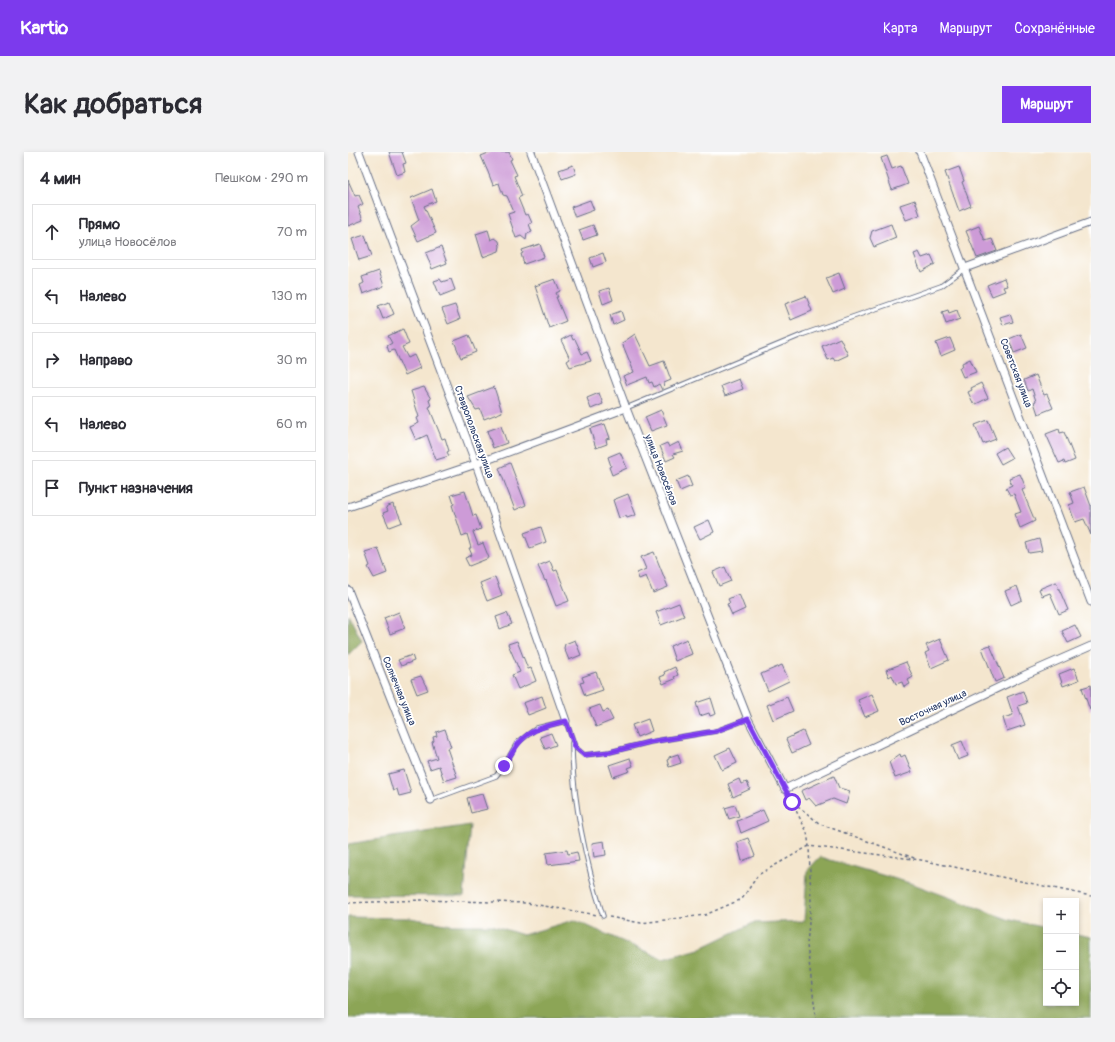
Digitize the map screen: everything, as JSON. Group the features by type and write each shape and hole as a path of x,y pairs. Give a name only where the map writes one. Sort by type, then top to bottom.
{"street":[{"name":"Ставропольская улица","path":"359,152 476,464 566,721"},
{"name":"улица Новосёлов","path":"530,152 626,408 748,719 785,789"},
{"name":"Советская улица","path":"920,152 1091,602"},
{"path":"965,268 1091,222"},
{"path":"348,507 476,464 626,408"},
{"name":"Солнечная улица","path":"348,590 431,800"},
{"name":"Восточная улица","path":"785,789 1091,646"}],"lane":[{"path":"626,408 804,334 941,286 965,268"},
{"path":"431,800 496,776 504,766 517,743 537,728 566,721 575,747 584,755 610,752 650,742 716,731 748,719"},
{"path":"572,739 573,778 591,878 603,916"}],"path":[{"path":"785,789 807,832 809,846 811,900 807,945 816,1018"},
{"path":"792,802 820,824 921,860"},
{"path":"348,903 420,900 527,904 641,923 705,915 742,899 758,875 809,846 921,860 1091,896"}],"green space":[{"path":"348,614 362,641 348,655"},
{"path":"470,825 464,896 348,895 348,844"},
{"path":"820,857 913,884 1010,920 1043,927 1043,1006 1079,1006 1079,935 1091,937 1091,1018 348,1018 348,917 410,918 452,925 492,925 523,935 574,920 663,959 699,949 753,923 804,921 807,871"}],"building":[{"path":"389,152 402,152 406,163 403,164 405,172 397,175"},
{"path":"491,152 509,152 512,159 510,160 517,175 514,176 522,196 518,198 525,215 528,214 532,223 529,224 532,232 527,234 526,240 521,236 516,238 508,214 514,212 507,196 503,195 499,183 493,185 481,156"},
{"path":"887,156 892,169 901,166 908,184 892,190 881,158"},
{"path":"573,165 576,174 562,179 559,170"},
{"path":"959,167 964,181 962,182 971,206 959,211 945,172"},
{"path":"348,180 355,196 359,195 363,204 358,207 363,220 348,226"},
{"path":"432,189 436,201 424,206 436,233 418,241 411,226 419,220 411,198"},
{"path":"590,200 594,210 575,217 571,207"},
{"path":"915,200 920,215 906,220 900,205"},
{"path":"891,224 896,238 874,247 870,238 872,231"},
{"path":"593,225 597,235 583,240 579,230"},
{"path":"979,226 985,241 992,239 997,251 977,258 966,231"},
{"path":"488,230 491,240 495,238 499,241 500,246 499,251 483,257 476,234"},
{"path":"365,235 372,256 359,260 352,239"},
{"path":"540,244 544,257 524,264 521,254 523,253 522,250"},
{"path":"441,247 447,263 432,269 426,253"},
{"path":"919,252 922,258 931,255 935,264 921,272 914,254"},
{"path":"603,253 606,262 593,267 590,258"},
{"path":"379,271 384,286 363,294 360,285 364,283 362,277"},
{"path":"839,273 845,289 833,294 826,278"},
{"path":"1004,278 1007,286 1003,287 1005,291 992,296 987,285"},
{"path":"440,279 442,282 451,279 455,290 440,296 434,281"},
{"path":"555,279 560,291 556,293 558,297 556,297 566,321 549,328 535,286"},
{"path":"609,288 613,300 603,304 599,291"},
{"path":"806,296 812,311 791,320 785,304"},
{"path":"389,302 394,314 383,319 378,306"},
{"path":"455,305 460,319 448,324 442,309"},
{"path":"948,310 949,313 957,310 960,319 946,324 942,312"},
{"path":"621,311 624,320 613,325 610,315"},
{"path":"1010,314 1013,322 1003,325 1000,317"},
{"path":"403,329 409,344 402,347 408,358 414,355 420,368 405,375 394,350 389,352 387,346 392,343 388,336"},
{"path":"635,334 650,366 664,361 671,380 664,383 662,390 659,384 654,387 652,382 649,383 647,377 627,385 623,376 634,372 622,343"},
{"path":"1021,334 1027,348 1014,353 1009,339"},
{"path":"469,335 476,352 461,358 454,341"},
{"path":"571,335 573,340 575,339 582,354 587,352 591,361 570,367 567,361 570,359 561,340"},
{"path":"840,338 848,355 835,361 833,358 828,360 822,346"},
{"path":"950,338 955,350 941,356 936,343"},
{"path":"970,359 976,372 963,377 959,368 963,367 962,363"},
{"path":"1036,375 1044,395 1047,394 1053,408 1038,414 1032,389 1028,391 1024,380"},
{"path":"739,379 743,389 725,396 721,386"},
{"path":"981,383 988,398 974,405 968,392 972,390 971,388"},
{"path":"424,387 431,399 429,400 431,406 429,407 442,439 445,438 449,451 447,452 449,456 436,460 427,435 416,440 410,427 419,423 417,418 419,417 411,391"},
{"path":"494,387 502,412 484,419 480,409 476,410 468,397"},
{"path":"599,393 603,404 591,409 587,398"},
{"path":"661,410 667,425 651,431 645,417"},
{"path":"988,420 996,439 983,444 975,425"},
{"path":"605,424 610,438 606,439 607,444 596,448 590,429"},
{"path":"501,426 507,443 493,448 487,431"},
{"path":"1059,429 1060,433 1064,432 1075,460 1065,464 1064,461 1059,463 1046,434"},
{"path":"679,442 683,451 673,454 675,457 666,461 660,446 667,443 669,447"},
{"path":"1005,447 1012,458 1001,464 995,453"},
{"path":"620,452 627,468 612,475 608,457"},
{"path":"510,463 526,505 515,510 499,468"},
{"path":"1020,474 1026,488 1022,490 1035,521 1020,528 1015,514 1021,512 1014,494 1010,495 1006,488 1012,485 1009,478"},
{"path":"688,476 692,486 680,491 676,481"},
{"path":"1084,487 1091,506 1091,535 1084,519 1075,522 1069,505 1074,503 1070,492"},
{"path":"465,491 473,516 476,515 481,529 473,532 478,545 483,543 489,558 469,566 465,558 472,555 469,548 471,548 467,534 462,536 452,505 454,504 451,495"},
{"path":"628,494 636,515 627,518 626,516 619,518 613,500"},
{"path":"393,504 402,522 389,527 383,513 388,511 386,507"},
{"path":"709,520 714,532 700,539 694,527"},
{"path":"541,527 546,542 530,548 524,533"},
{"path":"1039,539 1042,551 1029,553 1026,543"},
{"path":"378,548 387,573 374,578 368,567 370,566 365,552"},
{"path":"654,552 668,587 653,593 646,576 639,579 637,573 646,569 641,557"},
{"path":"550,561 554,571 557,570 569,601 556,606 546,580 545,581 538,566"},
{"path":"725,567 731,581 719,586 713,572"},
{"path":"495,577 502,595 487,601 480,583"},
{"path":"1056,582 1068,610 1059,614 1050,593 1042,596 1039,589"},
{"path":"1017,586 1022,600 1011,605 1005,591"},
{"path":"739,594 745,609 732,615 727,604 730,603 728,599"},
{"path":"679,603 684,616 661,625 656,612"},
{"path":"399,612 405,628 390,634 384,618"},
{"path":"507,613 512,624 500,629 496,617"},
{"path":"1075,625 1081,637 1068,643 1062,631"},
{"path":"687,639 692,654 675,661 670,646"},
{"path":"940,639 949,660 931,668 925,653 929,651 926,645"},
{"path":"575,640 581,655 569,660 564,648 565,644"},
{"path":"517,641 528,669 531,668 536,681 518,689 512,675 520,672 508,644"},
{"path":"990,645 1004,678 995,682 982,648"},
{"path":"412,655 414,661 401,666 398,660"},
{"path":"906,662 913,677 908,680 910,684 904,687 902,682 896,684 892,675 889,677 886,670"},
{"path":"782,665 789,681 768,691 761,674"},
{"path":"675,667 678,675 674,677 675,679 663,684 660,677 665,675 664,672"},
{"path":"1074,668 1079,680 1063,686 1059,674"},
{"path":"596,672 603,690 585,696 580,683 584,682 582,677"},
{"path":"421,676 428,690 417,694 411,679"},
{"path":"1091,685 1091,710 1090,710 1082,688"},
{"path":"1023,691 1027,703 1018,706 1025,725 1007,731 1003,718 1013,715 1007,697"},
{"path":"872,694 879,711 865,717 858,700"},
{"path":"542,696 546,708 528,715 523,703"},
{"path":"787,697 793,711 773,720 767,705"},
{"path":"711,698 716,714 710,716 709,713 700,716 696,703"},
{"path":"600,705 603,712 608,710 613,720 596,727 589,709"},
{"path":"648,719 652,731 637,737 632,725"},
{"path":"445,729 451,747 447,748 457,777 444,781 439,766 430,769 427,761 437,758 432,742 434,741 433,737 437,736 436,732"},
{"path":"803,731 809,745 792,753 786,739"},
{"path":"551,733 556,745 545,749 540,737"},
{"path":"962,741 968,756 958,760 952,745"},
{"path":"730,748 737,763 722,770 715,755"},
{"path":"678,754 681,763 669,767 667,760 669,757"},
{"path":"900,754 901,757 905,755 912,772 895,778 889,762"},
{"path":"630,758 633,766 628,768 630,771 613,777 609,765"},
{"path":"404,770 411,793 399,796 397,789 393,791 388,774"},
{"path":"834,776 839,788 850,791 846,804 833,799 816,806 809,798 805,800 801,791"},
{"path":"739,779 741,784 747,782 750,789 733,797 728,784"},
{"path":"482,794 487,809 471,813 467,798"},
{"path":"735,805 739,816 729,819 725,808"},
{"path":"763,810 768,821 741,833 737,821"},
{"path":"748,838 755,856 742,861 737,842"},
{"path":"604,841 606,855 594,857 592,843"},
{"path":"567,850 568,854 577,852 579,861 548,865 546,853"}],"route":[{"path":"504,766 517,743 537,728 566,721 575,747 584,755 610,752 650,742 716,731 748,719 792,802"}]}
